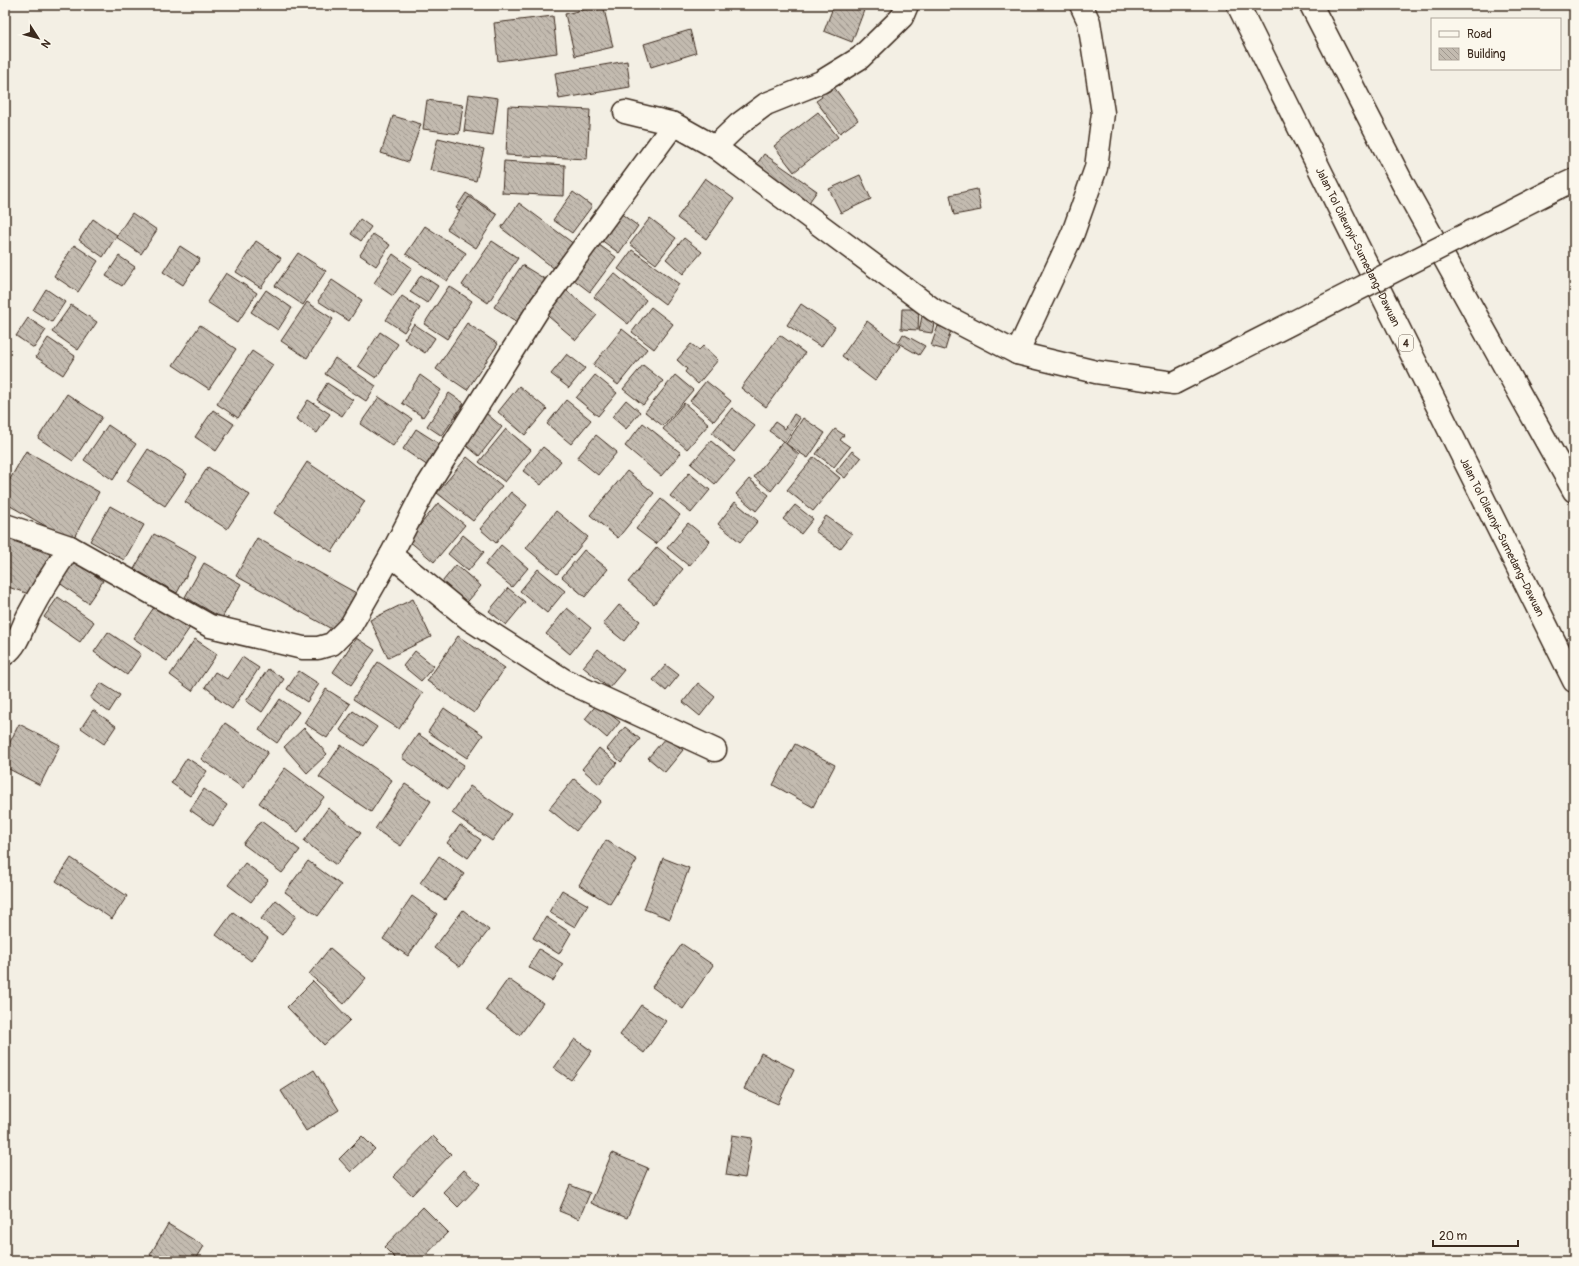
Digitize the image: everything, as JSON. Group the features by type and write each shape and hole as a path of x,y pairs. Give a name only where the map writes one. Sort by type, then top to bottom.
{"main road":[{"path":"715,147 739,124 766,104 821,82 860,58 902,17 907,5"},
{"path":"1017,353 1073,233 1096,168 1103,113 1089,22 1081,5"},
{"name":"Jalan Tol Cileunyi–Sumedang–Dawuan","path":"1238,5 1574,682"},
{"path":"1311,5 1403,184 1574,491"},
{"path":"625,112 674,124 715,147 934,310 1017,353 1096,372 1174,383 1565,184"},
{"path":"5,525 70,547 210,626 303,648 318,648 332,644 351,625 391,555 424,491 541,305 674,124"},
{"path":"5,654 17,640 29,614 51,575 70,547"},
{"path":"391,555 468,619 564,680 715,750"}],"building":[{"path":"603,5 613,47 575,56 565,14"},
{"path":"834,5 866,5 852,42 824,31"},
{"path":"553,16 557,53 498,61 494,23"},
{"path":"690,30 696,53 651,67 644,44"},
{"path":"627,61 630,87 559,99 555,73"},
{"path":"831,83 858,120 840,133 816,101 822,97 819,93"},
{"path":"469,94 498,98 493,135 464,131"},
{"path":"427,100 463,105 459,134 423,129"},
{"path":"508,106 590,110 587,159 506,155"},
{"path":"818,112 838,137 794,172 774,146"},
{"path":"393,116 421,124 408,162 381,153"},
{"path":"438,138 484,149 476,181 430,170"},
{"path":"764,154 817,191 805,208 752,171"},
{"path":"504,161 565,165 564,196 502,193"},
{"path":"860,175 871,199 841,213 829,189"},
{"path":"705,178 734,199 706,239 677,218"},
{"path":"977,189 981,210 954,215 950,195"},
{"path":"573,192 592,206 572,233 553,220"},
{"path":"466,193 496,213 486,228 456,208"},
{"path":"469,197 497,215 476,248 447,229"},
{"path":"519,203 574,244 555,269 501,228"},
{"path":"616,210 638,226 619,253 597,237"},
{"path":"132,213 157,230 141,254 116,237"},
{"path":"650,218 676,238 656,264 630,244"},
{"path":"93,219 117,235 103,257 79,240"},
{"path":"360,219 371,227 361,241 351,234"},
{"path":"425,226 466,253 447,281 406,254"},
{"path":"373,234 390,245 376,266 360,255"},
{"path":"684,238 702,252 683,274 666,259"},
{"path":"256,241 281,258 261,288 236,272"},
{"path":"492,241 518,258 488,303 462,285"},
{"path":"595,242 616,257 590,292 569,276"},
{"path":"74,245 98,261 78,292 54,276"},
{"path":"180,246 200,259 183,285 163,272"},
{"path":"632,250 679,284 665,304 618,269"},
{"path":"298,253 326,271 303,305 275,286"},
{"path":"393,254 412,268 393,296 374,283"},
{"path":"119,256 135,267 122,286 106,276"},
{"path":"522,265 548,281 520,324 494,307"},
{"path":"226,273 257,293 238,322 207,302"},
{"path":"614,273 646,300 628,324 594,297"},
{"path":"421,275 438,286 427,303 410,292"},
{"path":"332,280 362,300 349,321 318,301"},
{"path":"449,286 472,301 447,339 424,324"},
{"path":"562,287 597,315 576,340 542,311"},
{"path":"46,289 65,302 52,322 33,310"},
{"path":"266,290 292,308 278,330 251,312"},
{"path":"402,296 420,308 404,332 386,320"},
{"path":"307,302 333,319 307,358 281,341"},
{"path":"801,304 835,327 821,347 787,325"},
{"path":"71,305 97,322 78,350 52,332"},
{"path":"651,307 673,324 654,349 632,332"},
{"path":"902,309 919,309 918,330 901,329"},
{"path":"923,311 936,313 932,333 919,331"},
{"path":"28,318 46,330 34,348 16,336"},
{"path":"867,321 900,346 875,381 842,356"},
{"path":"467,323 498,344 467,390 436,369"},
{"path":"414,324 435,338 425,353 404,339"},
{"path":"200,325 236,349 209,389 173,365"},
{"path":"938,326 951,330 945,350 931,346"},
{"path":"622,329 647,349 618,385 593,365"},
{"path":"380,332 398,344 376,378 358,366"},
{"path":"903,334 925,346 919,355 898,343"},
{"path":"780,335 805,353 766,407 741,388"},
{"path":"48,338 75,356 63,375 36,357"},
{"path":"691,344 699,350 703,346 718,360 698,384 685,372 687,369 677,360"},
{"path":"252,351 273,365 238,418 217,404"},
{"path":"567,354 585,368 569,388 551,374"},
{"path":"335,358 376,386 366,401 325,374"},
{"path":"643,365 663,381 643,405 623,389"},
{"path":"420,375 441,390 423,417 402,403"},
{"path":"595,375 617,393 598,416 576,398"},
{"path":"675,375 693,390 663,426 645,412"},
{"path":"706,381 731,401 714,421 690,401"},
{"path":"327,383 353,400 342,416 317,400"},
{"path":"519,386 547,409 525,435 498,412"},
{"path":"449,393 464,403 442,436 427,426"},
{"path":"67,394 102,417 73,461 38,438"},
{"path":"379,397 412,419 393,446 360,424"},
{"path":"308,400 330,414 317,433 296,419"},
{"path":"566,400 591,420 571,444 547,424"},
{"path":"626,400 640,412 626,429 612,417"},
{"path":"684,403 709,424 687,449 663,429"},
{"path":"732,408 755,426 734,452 712,433"},
{"path":"213,410 234,424 216,451 195,437"},
{"path":"486,413 502,427 479,456 462,442"},
{"path":"794,414 800,418 785,442 769,431 775,422 785,429"},
{"path":"803,418 825,433 808,458 786,444"},
{"path":"643,423 681,453 661,476 625,446"},
{"path":"108,425 136,444 113,480 84,460"},
{"path":"416,429 441,445 428,466 403,449"},
{"path":"506,429 531,450 505,482 479,462"},
{"path":"835,429 844,435 840,440 850,447 834,467 816,454"},
{"path":"596,435 617,452 598,475 577,458"},
{"path":"711,441 735,461 715,484 691,464"},
{"path":"783,441 799,455 771,491 754,477"},
{"path":"543,447 561,461 541,485 523,471"},
{"path":"148,449 187,474 165,506 127,481"},
{"path":"26,451 99,492 72,541 5,503 5,488"},
{"path":"852,451 861,458 845,478 836,471"},
{"path":"467,457 502,486 473,521 437,493"},
{"path":"814,457 840,478 813,511 787,490"},
{"path":"307,462 365,501 332,552 274,513"},
{"path":"208,467 250,495 227,529 185,502"},
{"path":"627,471 654,493 618,538 590,515"},
{"path":"689,473 710,490 691,513 670,496"},
{"path":"749,479 769,495 756,511 736,494"},
{"path":"511,492 527,505 496,543 480,529"},
{"path":"661,499 680,515 656,544 636,529"},
{"path":"735,502 758,521 740,542 718,524"},
{"path":"438,503 465,525 434,562 408,540"},
{"path":"795,505 813,519 801,534 783,519"},
{"path":"110,506 144,525 124,560 90,541"},
{"path":"556,511 588,537 557,574 526,548"},
{"path":"826,516 852,534 840,549 815,531"},
{"path":"688,523 710,541 689,566 667,548"},
{"path":"154,534 196,557 177,593 134,569"},
{"path":"463,535 484,552 468,571 448,554"},
{"path":"5,538 50,554 35,596 5,586"},
{"path":"257,538 358,594 337,632 236,576"},
{"path":"501,545 528,568 512,587 485,565"},
{"path":"657,547 683,569 654,604 628,582"},
{"path":"584,550 608,569 585,597 562,577"},
{"path":"73,560 103,581 88,603 58,582"},
{"path":"204,563 241,584 222,618 185,597"},
{"path":"456,565 481,586 463,607 438,587"},
{"path":"538,569 565,591 547,613 520,591"},
{"path":"508,588 525,602 506,625 489,611"},
{"path":"58,597 94,622 80,642 44,617"},
{"path":"413,599 431,637 388,658 370,620"},
{"path":"157,603 191,626 167,661 133,638"},
{"path":"619,605 640,621 624,641 603,624"},
{"path":"567,608 591,628 570,654 546,634"},
{"path":"108,632 141,654 127,675 94,652"},
{"path":"458,636 505,668 474,713 427,681"},
{"path":"356,638 375,650 351,685 333,672"},
{"path":"195,639 217,654 192,691 170,675"},
{"path":"598,649 624,670 609,688 583,667"},
{"path":"415,651 434,666 421,681 403,666"},
{"path":"242,657 259,668 232,709 215,697 216,695 205,687 215,672 227,679"},
{"path":"378,662 423,693 399,729 353,699"},
{"path":"666,665 679,675 666,691 653,680"},
{"path":"268,669 284,679 262,712 246,701"},
{"path":"299,671 319,684 307,702 287,689"},
{"path":"101,683 120,695 109,712 90,698"},
{"path":"698,683 715,697 700,716 683,702"},
{"path":"326,689 350,704 327,738 304,723"},
{"path":"280,699 299,712 277,743 259,730"},
{"path":"597,704 620,722 607,738 585,719"},
{"path":"444,708 483,735 467,758 428,732"},
{"path":"93,710 116,726 104,744 81,728"},
{"path":"353,711 377,727 364,746 340,730"},
{"path":"225,723 268,752 243,788 201,759"},
{"path":"19,724 60,745 40,785 5,767 5,752"},
{"path":"625,727 640,739 621,762 607,749"},
{"path":"304,728 327,754 307,773 284,747"},
{"path":"418,734 464,765 448,789 402,758"},
{"path":"666,737 683,750 665,772 648,758"},
{"path":"795,744 835,765 813,807 773,785"},
{"path":"341,745 392,780 371,812 319,777"},
{"path":"599,748 617,763 599,784 582,769"},
{"path":"187,758 207,771 190,796 171,783"},
{"path":"285,768 324,797 298,832 259,803"},
{"path":"574,779 601,801 576,831 549,809"},
{"path":"405,784 431,801 401,846 375,829"},
{"path":"470,786 511,814 492,841 452,813"},
{"path":"204,789 227,805 213,826 190,810"},
{"path":"328,808 361,833 336,865 304,841"},
{"path":"261,821 300,850 282,873 243,844"},
{"path":"460,825 481,840 468,858 447,843"},
{"path":"606,840 637,860 610,904 579,885"},
{"path":"439,856 464,874 445,900 420,883"},
{"path":"71,858 127,896 112,919 56,881"},
{"path":"663,858 689,868 670,919 644,909"},
{"path":"308,861 341,885 318,916 285,892"},
{"path":"245,863 268,880 251,902 228,885"},
{"path":"562,890 588,905 575,927 549,912"},
{"path":"412,896 437,914 408,956 383,939"},
{"path":"276,900 296,916 282,935 261,919"},
{"path":"463,910 489,930 460,967 434,948"},
{"path":"233,912 268,938 251,961 216,935"},
{"path":"546,917 571,933 559,954 533,938"},
{"path":"682,944 713,965 683,1009 652,987"},
{"path":"330,948 366,978 344,1004 309,974"},
{"path":"539,949 563,964 553,981 528,967"},
{"path":"508,979 543,1003 520,1035 486,1010"},
{"path":"313,981 350,1020 324,1045 287,1007"},
{"path":"641,1005 666,1021 644,1053 620,1035"},
{"path":"575,1039 592,1051 571,1080 554,1068"},
{"path":"761,1053 794,1069 778,1104 744,1089"},
{"path":"314,1070 339,1110 306,1131 281,1091"},
{"path":"732,1135 752,1138 745,1178 726,1175"},
{"path":"362,1136 375,1149 351,1172 339,1159"},
{"path":"433,1136 451,1154 412,1195 393,1177"},
{"path":"612,1153 648,1168 627,1218 591,1203"},
{"path":"464,1170 480,1184 458,1207 443,1192"},
{"path":"570,1185 590,1193 579,1219 559,1211"},
{"path":"423,1207 448,1232 420,1261 398,1261 384,1247"},
{"path":"168,1224 204,1246 195,1261 160,1261 150,1255"}]}
